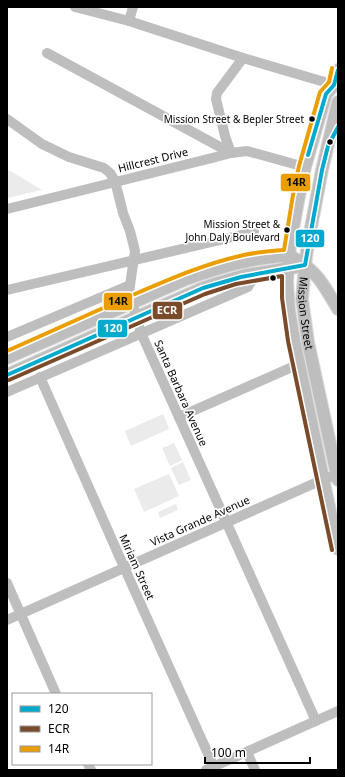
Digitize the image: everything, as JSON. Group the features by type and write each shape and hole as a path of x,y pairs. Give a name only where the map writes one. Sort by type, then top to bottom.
{"main road":[{"name":"Mission Street","path":"338,70 337,88 326,94 305,167 298,196 288,269 289,310 294,340 338,549"},
{"name":"Mission Street","path":"337,478 308,342 302,299 305,265 322,170 338,102"},
{"path":"329,144 338,127"},
{"path":"305,167 322,170"},
{"path":"7,358 184,280 214,269 260,258 289,256 305,265 321,281 338,309"},
{"path":"7,376 136,317 218,282 252,274 305,265"}],"street":[{"path":"75,7 129,21 337,88"},
{"path":"129,21 133,7"},
{"path":"47,53 231,153"},
{"path":"231,153 225,136 216,99 217,92 243,58"},
{"path":"7,119 42,144 69,157 104,168 110,173 115,181"},
{"name":"Hillcrest Drive","path":"7,209 231,153 247,151 305,167"},
{"name":"Santa Barbara Avenue","path":"115,181 135,251 129,292 136,317 179,417 316,721"},
{"path":"7,290 254,232"},
{"path":"7,392 248,286 251,282 252,274"},
{"path":"7,337 130,285"},
{"path":"179,417 299,364"},
{"name":"Miriam Street","path":"40,377 210,768"},
{"name":"Vista Grande Avenue","path":"7,620 324,479 337,478"},
{"path":"7,583 56,693"},
{"path":"210,768 338,711"},
{"path":"247,752 255,770"}],"shaded area":[{"path":"9,170 42,190 7,198 7,173"},
{"path":"163,414 169,429 131,446 125,431"},
{"path":"174,443 182,460 170,466 162,448"},
{"path":"183,462 191,480 179,485 171,468"},
{"path":"169,474 179,496 144,512 134,489"},
{"path":"176,504 178,510 160,518 158,512"}],"transit line":[{"name":"14R","path":"7,351 121,300 213,263 259,252 284,250 299,166 320,92 329,82 332,68"},
{"name":"120","path":"308,155 326,94 334,85 338,70"},
{"name":"120","path":"7,375 203,288 241,277 305,265 322,170 328,146 338,127"},
{"name":"ECR","path":"9,380 205,294 236,284 282,276 282,298 288,341 332,550"}],"place":[{"name":"Mission Street & Bepler Street","path":"312,119"},
{"name":"Mission Street & John Daly Boulevard","path":"287,230"}]}
